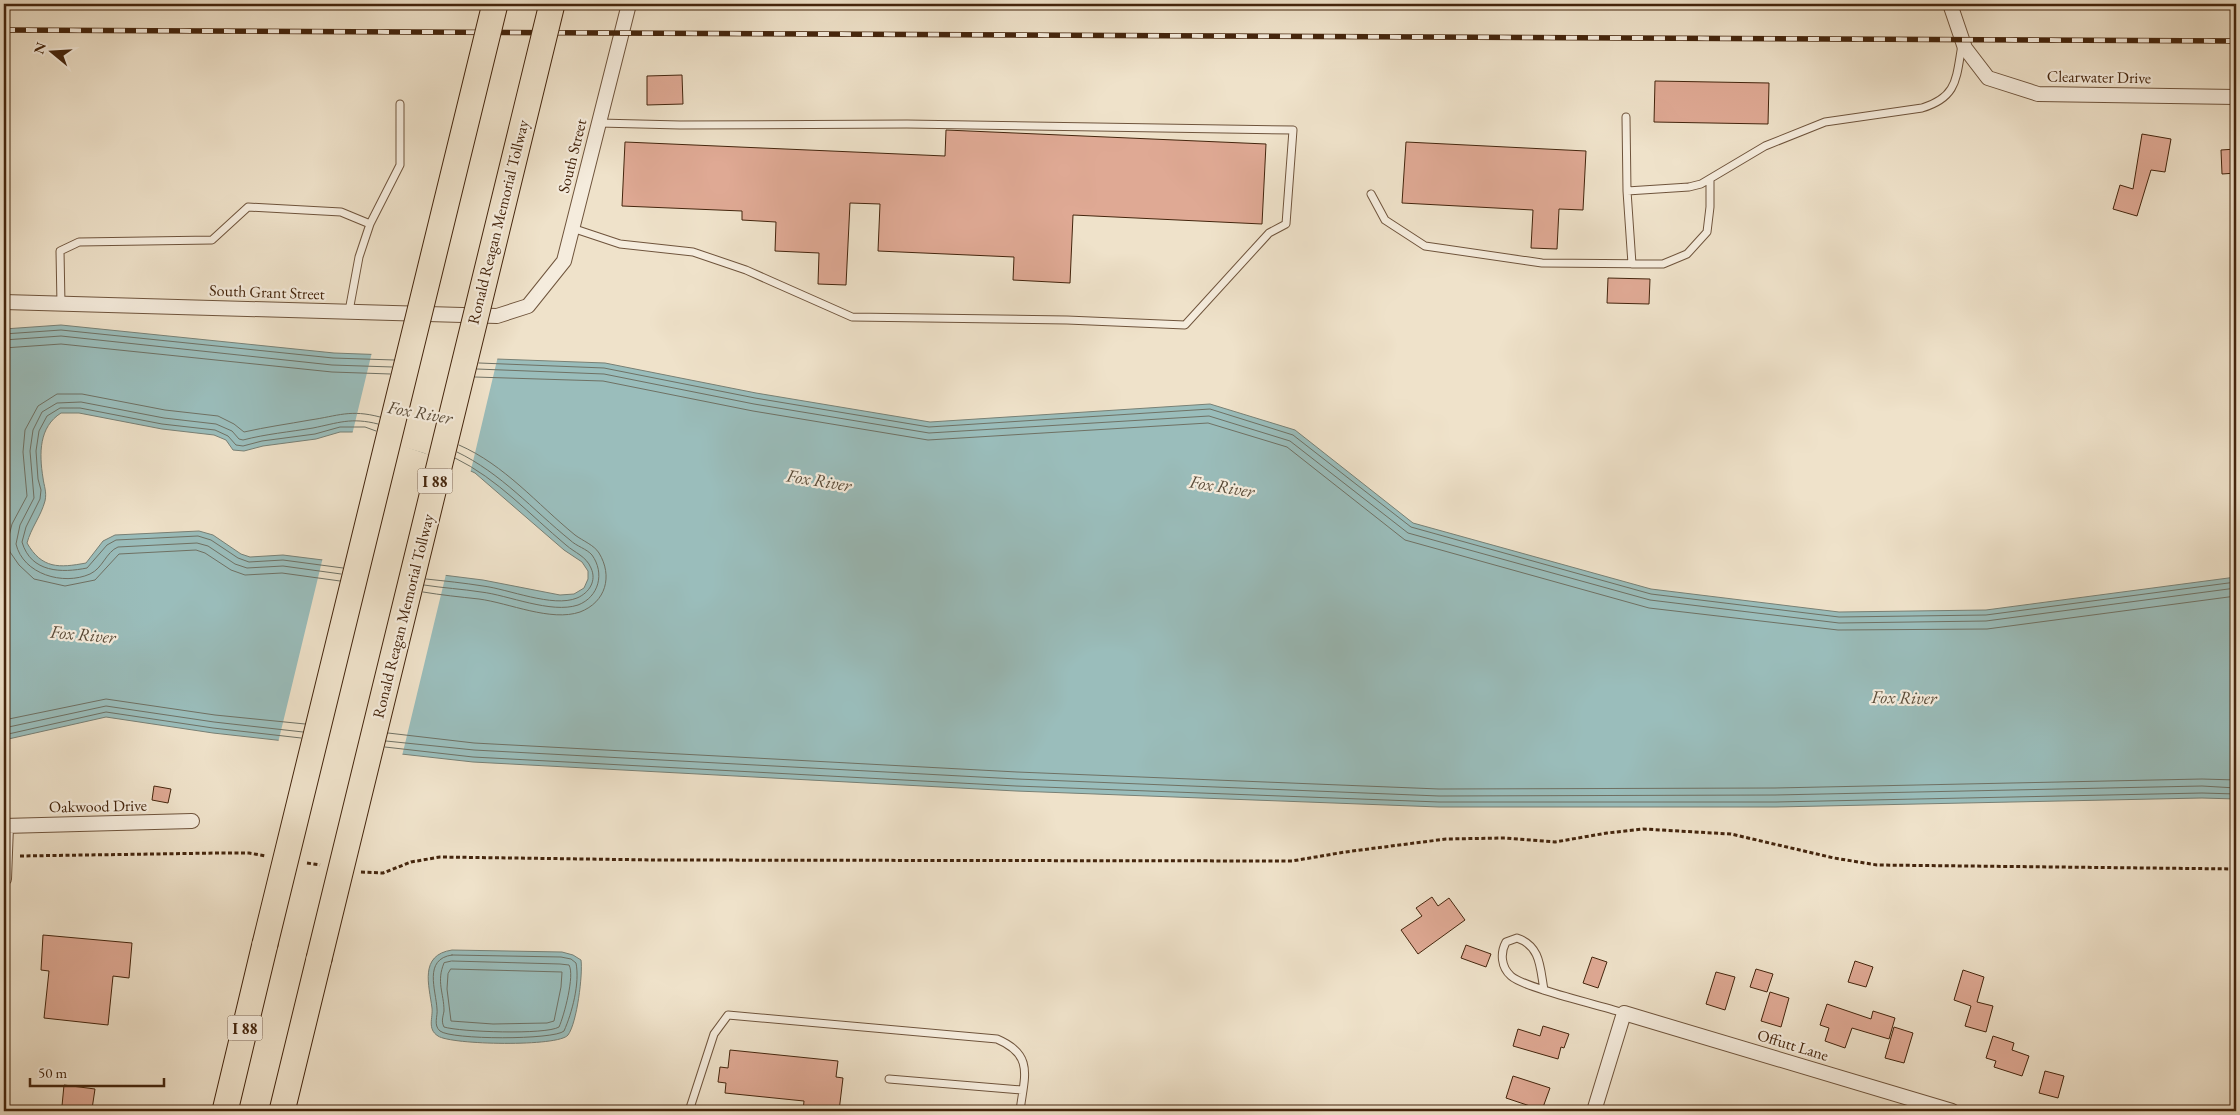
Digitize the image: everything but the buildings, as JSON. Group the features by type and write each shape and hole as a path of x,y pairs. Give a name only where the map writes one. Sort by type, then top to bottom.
{"highway":[{"name":"I 88","path":"225,1111 495,4"},
{"name":"Ronald Reagan Memorial Tollway","path":"282,1111 552,4"}],"street":[{"name":"South Street","path":"528,306 564,261 629,4"},
{"name":"Clearwater Drive","path":"1950,4 1965,48 1988,78 2038,94 2236,97"},
{"name":"South Grant Street","path":"4,302 498,316 528,306"},
{"name":"Oakwood Drive","path":"5,826 192,821"},
{"path":"4,878 5,826"},
{"path":"1594,1111 1624,1013"},
{"name":"Offutt Lane","path":"1624,1013 1952,1111"}],"lane":[{"path":"1626,191 1690,187 1710,179 1765,146 1825,122 1922,108 1937,104 1948,95 1954,85 1962,39"},
{"path":"349,311 359,256 370,224 400,165 400,104"},
{"path":"1626,117 1626,191 1632,264"},
{"path":"572,228 620,244 693,252 746,270 852,316 1067,320 1185,325 1269,233 1286,224 1293,130 907,124 680,125 598,122"},
{"path":"1370,194 1385,220 1425,246 1542,263 1663,264 1687,254 1707,232 1710,207 1710,179"},
{"path":"61,304 60,251 79,242 212,240 248,207 341,212 370,224"},
{"path":"1544,990 1538,955 1532,946 1526,940 1518,938 1506,942 1502,949 1503,965 1517,980 1544,990 1624,1013"},
{"path":"689,1111 714,1034 728,1015 997,1039 1010,1044 1020,1054 1025,1067 1020,1111"},
{"path":"889,1079 1022,1090"}],"path":[{"path":"359,872 383,873 411,862 440,857 677,860 1292,861 1446,839 1505,838 1555,842 1643,829 1731,834 1834,858 1877,865 2236,869"},
{"path":"16,856 249,853 267,856"},
{"path":"304,863 322,866"}],"water":[{"name":"Fox River","path":"61,325 334,353 605,363 756,393 930,422 1210,404 1295,430 1413,523 1651,589 1839,612 1986,610 2236,577 2236,799 2202,798 1776,807 1439,807 1016,791 473,762 213,733 106,717 4,740 4,329","holes":["61,413 79,413 162,429 214,435 226,440 233,450 244,451 263,446 316,439 340,432 364,432 454,463 475,473 564,550 582,562 588,571 588,579 584,588 574,594 560,595 483,580 283,555 250,557 241,554 213,535 199,531 115,535 103,541 86,563 68,566 52,565 39,558 27,543 46,498 41,459 42,441 48,426"]},
{"path":"452,950 562,952 573,955 581,960 579,998 568,1035 560,1039 526,1043 482,1043 447,1039 438,1036 432,1027 428,972 430,964 435,958 442,953"}],"pier":[{"path":"372,352 498,356 470,474 424,453 364,435 352,435"},
{"path":"323,557 446,574 402,756 278,743"}],"railway":[{"path":"4,30 2236,41"}]}
